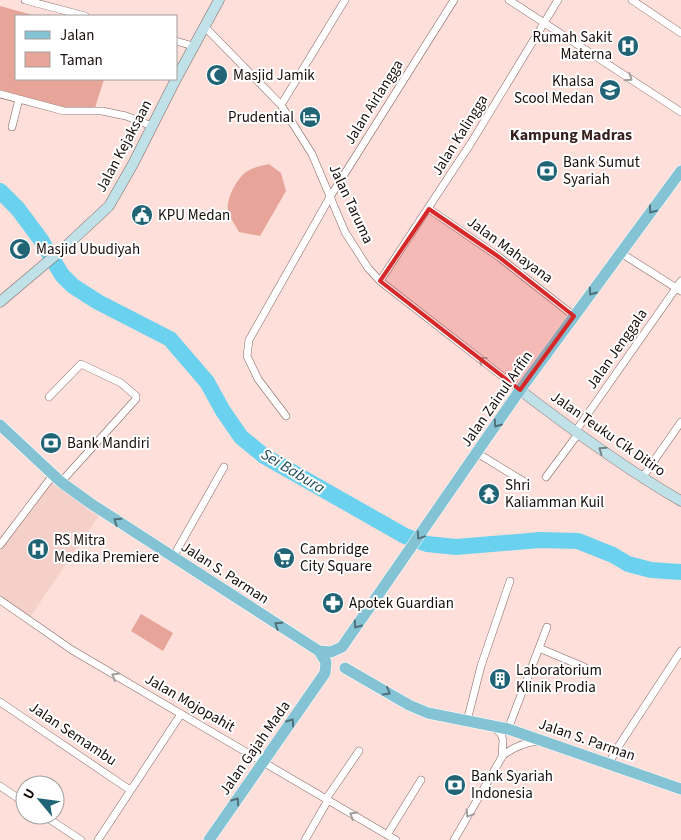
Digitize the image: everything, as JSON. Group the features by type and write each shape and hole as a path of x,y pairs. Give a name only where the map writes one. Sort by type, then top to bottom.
{"main road":[{"name":"Jalan Kejaksaan","path":"178,75 219,0"},
{"name":"Jalan Kejaksaan","path":"0,302 65,247 108,206 133,164 175,80"},
{"name":"Jalan Zainul Arifin","path":"342,647 520,390 681,171"},
{"name":"Jalan Teuku Cik Ditiro","path":"520,390 577,433 642,478 681,500"},
{"name":"Jalan S. Parman","path":"0,426 57,479 172,557 319,651"},
{"path":"319,651 331,652 342,647"},
{"path":"319,651 326,662 325,673 345,668 341,654 342,647"},
{"name":"Jalan S. Parman","path":"345,668 422,710 508,729 681,789"},
{"name":"Jalan Gajah Mada","path":"208,840 325,673"}],"street":[{"path":"25,0 81,15"},
{"path":"281,105 345,0"},
{"name":"Jalan Airlangga","path":"286,416 258,379 248,358 247,351 251,336 330,197 454,0"},
{"path":"509,0 681,112"},
{"name":"Jalan Kalingga","path":"380,281 429,209 558,0"},
{"path":"632,0 681,33"},
{"name":"Jalan Taruma","path":"204,26 281,105 312,154 345,232 368,268 380,281 520,390"},
{"path":"178,42 193,46"},
{"path":"0,94 64,111 102,111 126,116 152,126"},
{"path":"12,127 19,99"},
{"name":"Jalan Mahayana","path":"429,209 499,257 574,316"},
{"path":"620,252 679,286"},
{"name":"Jalan Jenggala","path":"546,477 679,286"},
{"path":"0,545 57,479 136,399 136,396 120,383 80,364 49,397"},
{"path":"642,478 681,422"},
{"path":"477,453 523,482"},
{"path":"172,557 224,467"},
{"path":"467,721 481,666 510,581"},
{"name":"Jalan Mojopahit","path":"0,600 72,650 396,840"},
{"path":"508,729 547,627"},
{"path":"539,648 584,667"},
{"path":"609,763 681,652"},
{"name":"Jalan Semambu","path":"0,702 130,790"},
{"path":"98,840 181,714"},
{"path":"488,724 501,734 504,740 502,757"},
{"path":"454,840 502,757 509,750 529,742 541,740"},
{"path":"305,840 327,800 359,750"},
{"path":"387,835 422,780"},
{"path":"0,786 15,796"},
{"path":"58,825 81,840"}],"highlighted area":[{"path":"429,209 499,257 574,316 520,390 380,281"}],"shaded area":[{"path":"53,475 102,511 28,620 0,599 0,545"}],"green space":[{"path":"0,6 32,15 15,15 15,80 104,80 95,108 77,111 0,90"},
{"path":"269,164 281,173 286,191 260,236 239,232 228,211 233,189 246,172"},
{"path":"141,614 173,633 163,651 131,631"}],"waterway":[{"name":"Sei Babura","path":"0,191 18,209 41,240 62,275 73,286 98,302 170,339 207,382 223,411 241,437 264,456 405,536 427,544 456,547 540,540 578,541 613,555 628,564 651,570 681,572"}],"place":[{"name":"Rumah Sakit Materna","path":"628,46"},
{"name":"Masjid Jamik","path":"217,75"},
{"name":"Khalsa Scool Medan","path":"610,90"},
{"name":"Prudential","path":"310,117"},
{"name":"Bank Sumut Syariah","path":"547,171"},
{"name":"KPU Medan","path":"142,215"},
{"name":"Masjid Ubudiyah","path":"20,249"},
{"name":"Bank Mandiri","path":"51,443"},
{"name":"Shri Kaliamman Kuil","path":"489,494"},
{"name":"RS Mitra Medika Premiere","path":"38,549"},
{"name":"Cambridge City Square","path":"284,558"},
{"name":"Apotek Guardian","path":"333,603"},
{"name":"Laboratorium Klinik Prodia","path":"500,679"},
{"name":"Bank Syariah Indonesia","path":"455,785"}],"district":[{"name":"Kampung Madras","path":"571,135"}]}
